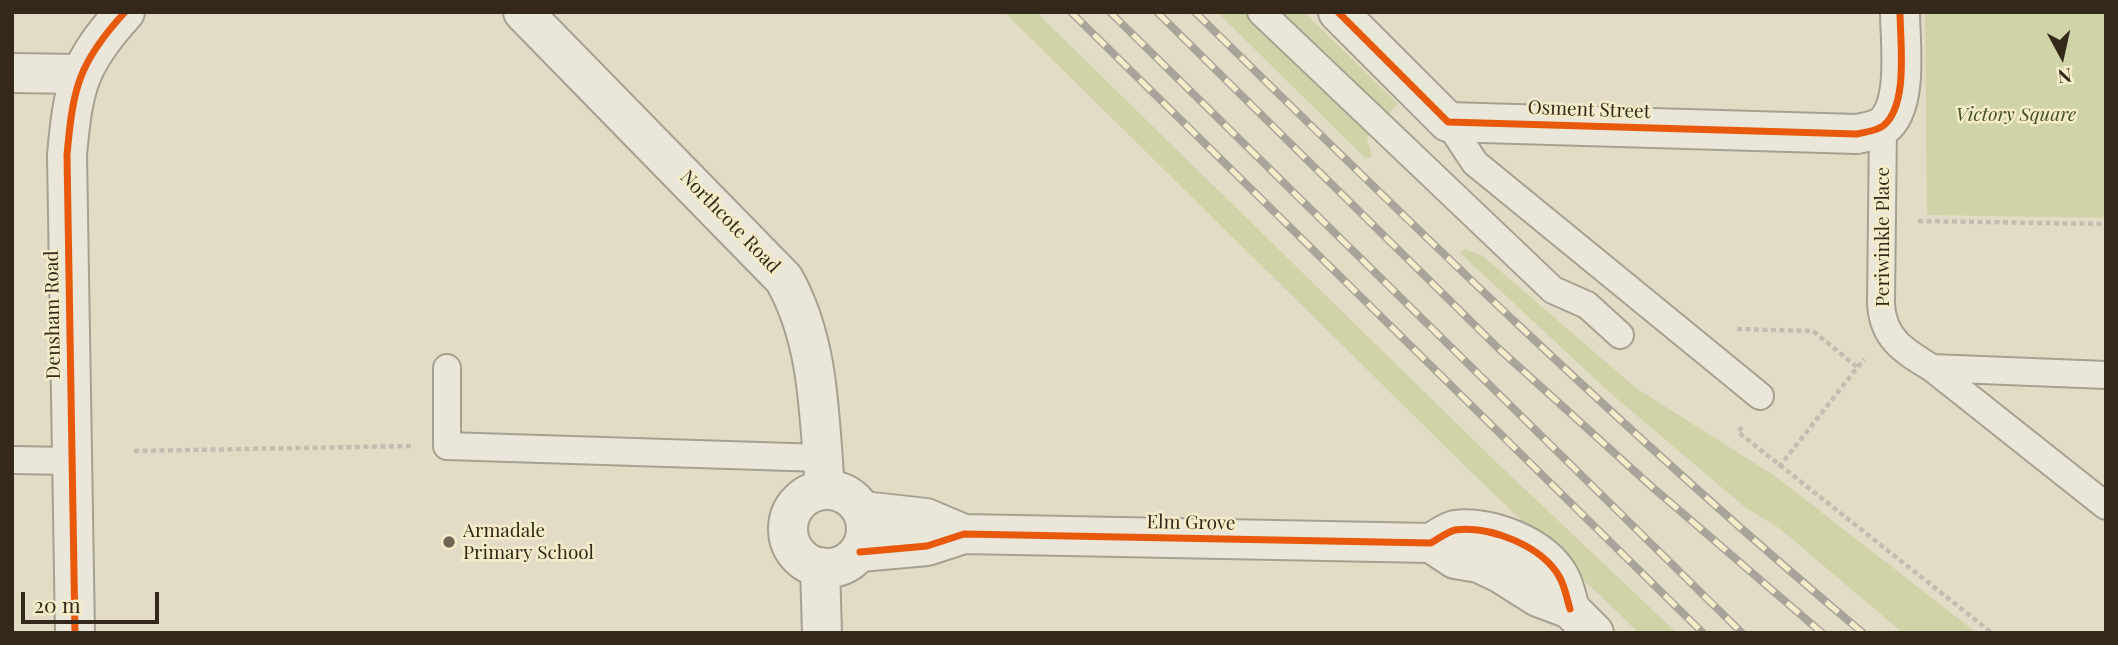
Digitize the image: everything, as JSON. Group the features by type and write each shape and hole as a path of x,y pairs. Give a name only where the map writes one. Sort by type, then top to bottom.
{"street":[{"name":"Densham Road","path":"75,633 67,155 71,111 79,75 103,36 125,12"},
{"name":"Northcote Road","path":"523,12 783,279 797,302 810,343 824,474"},
{"path":"1338,12 1448,121"},
{"path":"1883,126 1899,96 1900,12"},
{"path":"12,73 79,75"},
{"name":"Osment Street","path":"1448,121 1857,134 1883,126"},
{"path":"824,474 863,511 866,539 860,552 835,568 807,563 796,554 788,527 791,512 824,474"},
{"name":"Elm Grove","path":"863,511 926,518 964,534"},
{"name":"Elm Grove","path":"860,552 927,546 964,534 1431,543 1455,559 1479,563 1509,558 1545,560 1560,577 1582,621"},
{"path":"820,567 822,633"}],"lane":[{"path":"1261,12 1553,290 1587,305 1620,335"},
{"path":"1448,121 1475,163 1760,396"},
{"name":"Periwinkle Place","path":"1883,126 1881,304 1886,330 1905,351 1932,368 2106,506"},
{"path":"1587,305 1611,274"},
{"path":"447,368 447,446 824,474"},
{"path":"1932,368 2106,374"},
{"path":"12,460 71,461"}],"path":[{"path":"1882,221 2106,225"},
{"path":"1726,329 1814,331 1857,367"},
{"path":"1779,467 1886,330"},
{"path":"1760,396 1738,432 1992,633"},
{"path":"134,451 447,446"}],"green space":[{"path":"1004,12 1036,12 1493,459 1677,633 1639,633 1468,469"},
{"path":"1217,12 1246,12 1372,131 1367,138 1372,156 1366,159"},
{"path":"1277,12 1304,12 1398,104 1387,115"},
{"name":"Victory Square","path":"1925,12 2106,12 2106,218 1927,215"},
{"path":"1465,249 1483,256 1636,388 1775,476 1977,633 1903,633 1779,528 1746,508 1609,392 1460,253"}],"railway":[{"path":"1071,12 1703,633"},
{"path":"1110,12 1742,633"},
{"path":"1157,12 1498,348 1651,486 1822,633"},
{"path":"1195,12 1440,251 1606,407 1863,633"}],"cycle path":[{"path":"75,633 67,155 72,112 81,78 97,46 125,12"},
{"path":"1338,12 1448,122 1857,134 1883,126 1897,104 1901,72 1900,12"},
{"path":"860,552 927,546 964,534 1431,543 1452,531 1469,529 1514,540 1541,556 1560,578 1570,609"}],"place":[{"name":"Armadale Primary School","path":"449,542"}]}
